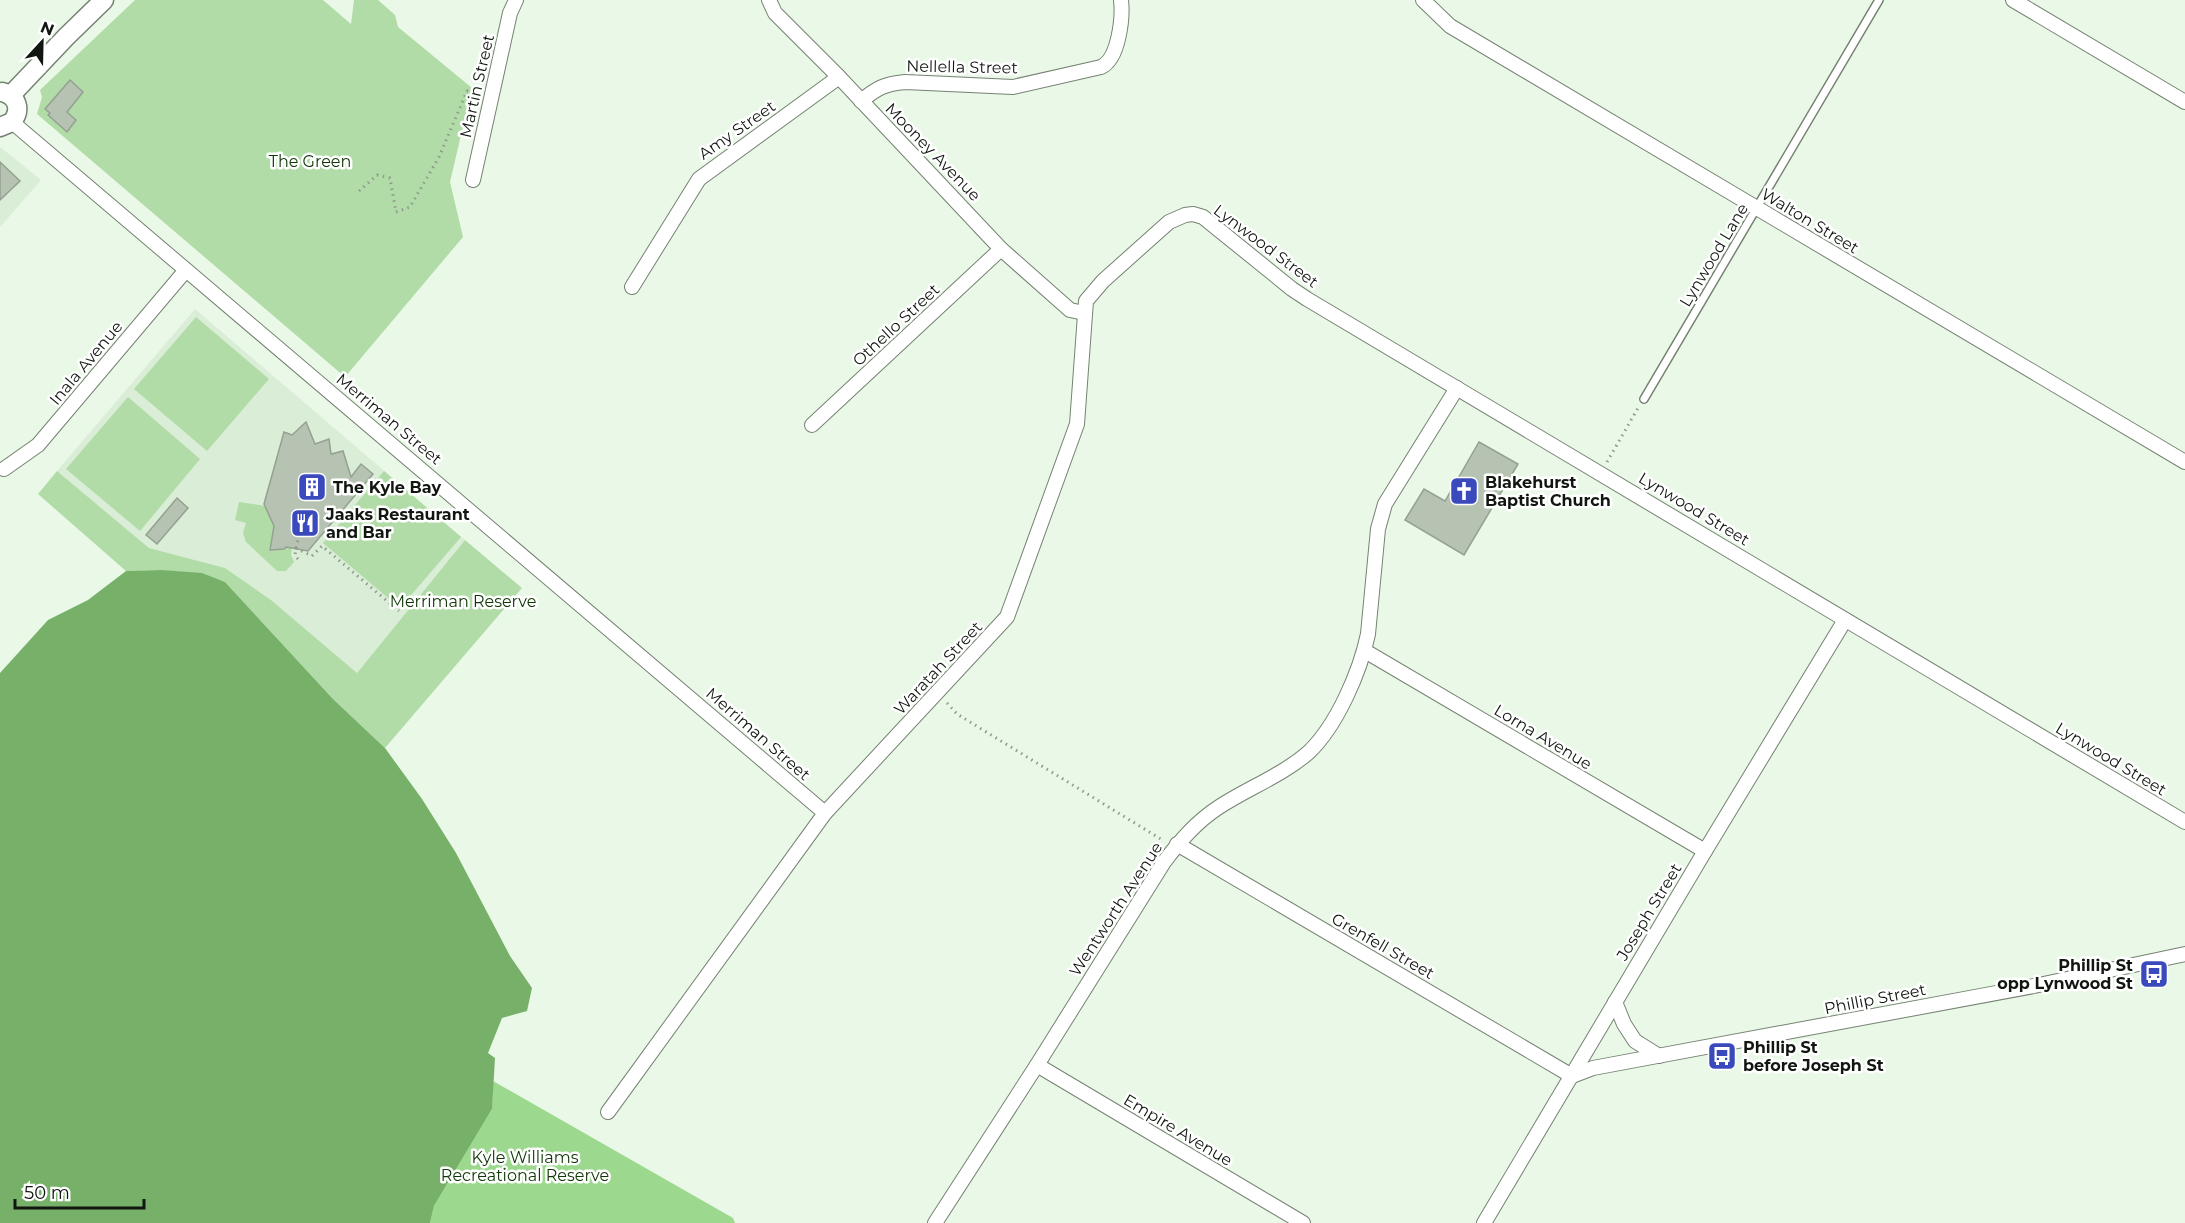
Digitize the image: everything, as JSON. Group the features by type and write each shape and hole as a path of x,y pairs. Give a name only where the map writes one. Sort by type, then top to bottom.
{"street":[{"path":"6,124 18,111 15,100 6,93 104,0"},
{"name":"Martin Street","path":"473,180 510,13 516,0"},
{"name":"Mooney Avenue","path":"769,0 776,13 1002,249 1070,310 1084,313"},
{"name":"Nellella Street","path":"861,101 878,87 890,84 905,82 1013,87 1101,67 1109,61 1116,46 1122,12 1120,0"},
{"name":"Walton Street","path":"1423,0 1450,26 2185,462"},
{"path":"2013,0 2185,102"},
{"name":"Amy Street","path":"632,287 699,179 839,77"},
{"name":"Merriman Street","path":"6,124 186,270 825,813"},
{"name":"Waratah Street","path":"608,1112 825,813 939,692 1011,611 1077,424 1086,301 1103,281 1169,222 1178,217 1193,214"},
{"name":"Lynwood Street","path":"1193,214 1208,221 1292,289 2185,822"},
{"name":"Othello Street","path":"812,425 1002,249"},
{"name":"Inala Avenue","path":"4,469 38,445 186,270"},
{"name":"Wentworth Avenue","path":"934,1223 1177,844 1194,825 1218,808 1295,763 1310,751 1323,735 1359,669 1365,651 1378,529 1385,504 1457,388"},
{"name":"Joseph Street","path":"1484,1223 1845,620"},
{"name":"Lorna Avenue","path":"1365,651 1705,851"},
{"name":"Grenfell Street","path":"1177,844 1572,1076"},
{"name":"Phillip Street","path":"1572,1076 1593,1068 2034,986 2185,954"},
{"path":"1615,1002 1624,1024 1635,1041 1659,1056"},
{"name":"Empire Avenue","path":"1037,1065 1303,1223"}],"lane":[{"name":"Lynwood Lane","path":"1644,399 1879,0"}],"path":[{"path":"359,191 377,175 390,178 396,212 410,207 439,157 467,91 492,97"},
{"path":"1601,473 1644,399"},
{"path":"298,559 295,555 301,528"},
{"path":"296,548 312,556 322,546 399,611"},
{"path":"939,692 957,714 1163,840 1177,844"}],"shaded area":[{"path":"0,147 41,180 0,227"},
{"path":"195,309 465,540 357,673 271,600 225,568 149,548 57,471"},
{"path":"162,570 202,573 225,582 333,699 385,748 422,799 456,853 510,956 532,988 527,1011 502,1018 488,1053 495,1058 492,1109 434,1206 430,1223 0,1223 0,673 48,620 88,600 126,571"}],"green space":[{"name":"The Green","path":"135,0 323,0 351,24 354,0 378,0 395,15 398,27 472,88 450,182 463,237 345,377 37,114 42,97 40,90"},
{"path":"196,317 269,379 207,451 134,389"},
{"path":"128,397 200,459 140,531 66,469"},
{"name":"Merriman Reserve","path":"57,471 149,548 225,568 271,600 357,673 465,540 522,588 385,748 333,699 225,582 188,573 126,571 38,494"},
{"path":"384,471 461,537 400,608 323,543"},
{"path":"239,502 266,506 274,526 272,539 292,547 291,555 294,562 286,571 277,571 246,542 243,533 246,523 235,520"},
{"name":"Kyle Williams Recreational Reserve","path":"493,1081 733,1218 735,1223 430,1223 434,1206 492,1109"}],"building":[{"path":"70,80 83,92 67,112 76,120 67,132 48,115 50,113 45,109"},
{"path":"0,162 20,181 0,200"},
{"name":"The Kyle Bay","path":"306,422 315,444 329,439 331,454 343,451 351,477 361,464 373,474 308,551 286,547 270,550 274,526 264,504 284,432 292,435"},
{"path":"1479,442 1518,464 1464,555 1405,520 1424,489 1445,501"},
{"path":"177,498 188,508 157,544 146,535"}],"place":[{"name":"The Kyle Bay","path":"312,487"},
{"name":"Blakehurst Baptist Church","path":"1464,491"},
{"name":"Jaaks Restaurant and Bar","path":"305,523"},
{"name":"Phillip St opp Lynwood St","path":"2154,974"},
{"name":"Phillip St before Joseph St","path":"1722,1056"}]}
